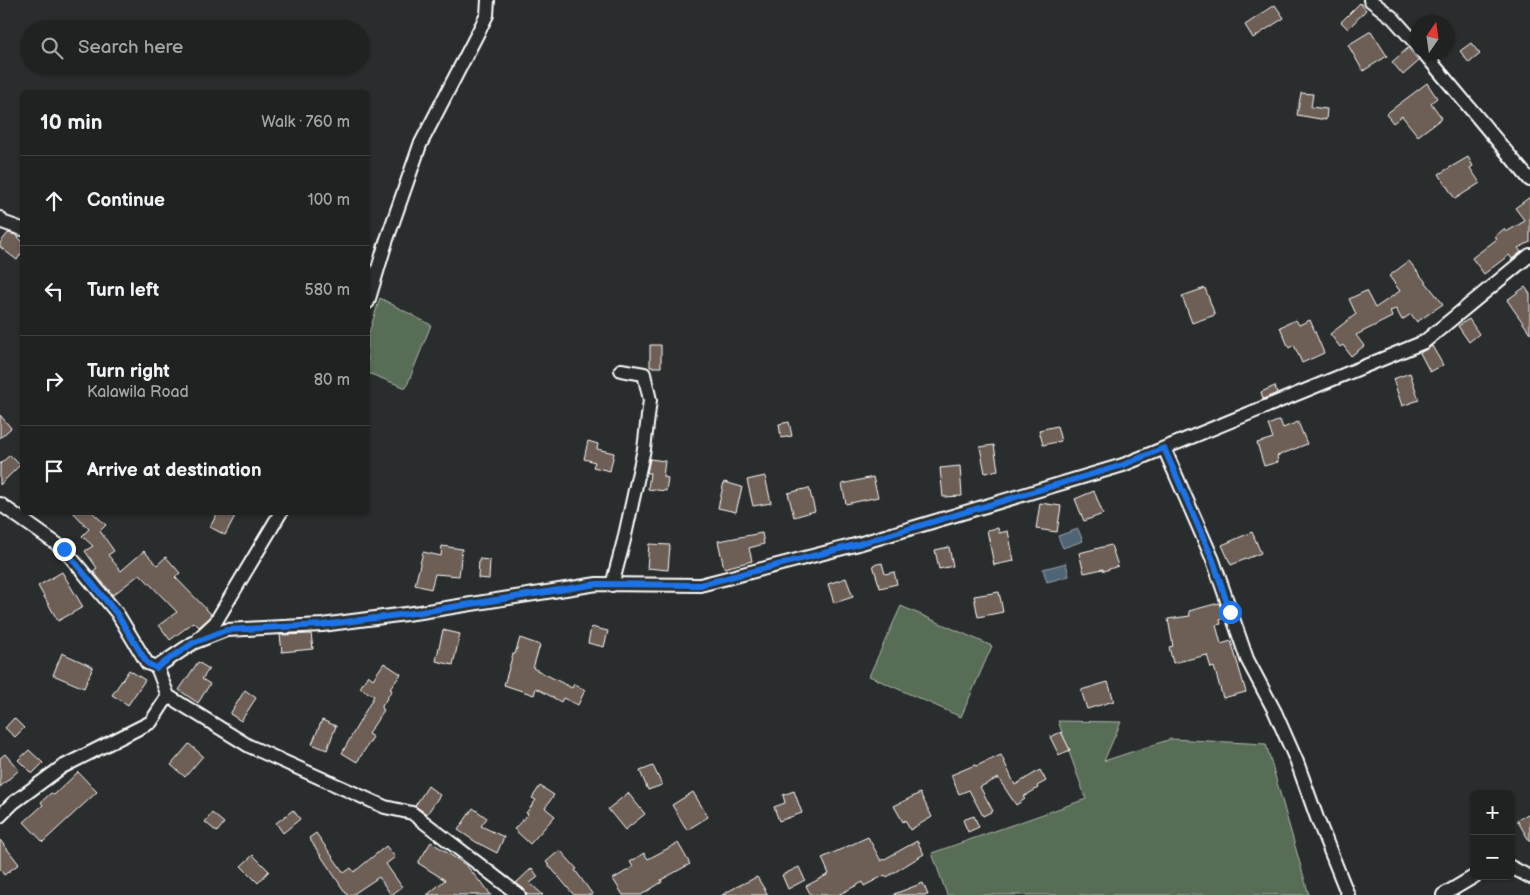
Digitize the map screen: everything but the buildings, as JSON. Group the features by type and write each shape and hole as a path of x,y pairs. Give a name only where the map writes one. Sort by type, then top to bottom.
{"street":[{"path":"370,291 420,144 487,15 488,0"},
{"path":"1370,0 1392,18 1410,37"},
{"path":"1430,60 1530,180"},
{"path":"0,218 2,222 20,228"},
{"path":"193,643 226,630 322,625 421,612 597,584 700,585 874,539 1123,465 1424,342 1530,256"},
{"path":"612,585 644,449 650,400 644,374 622,370"},
{"path":"1164,448 1213,560 1247,659 1275,712 1297,762 1348,895"},
{"path":"0,504 64,549 117,614 147,663 156,668 168,696 249,746 385,807 412,813 519,895"},
{"path":"156,668 193,643 215,623 279,515"},
{"path":"0,816 13,803 62,767 151,722 168,696"},
{"path":"1515,869 1530,877"},
{"path":"1444,895 1470,879"}],"green space":[{"path":"380,298 431,325 406,388 370,374 370,330"},
{"path":"901,606 992,646 961,717 869,676"},
{"path":"1058,721 1121,722 1104,761 1171,739 1266,744 1309,895 947,895 932,853 1086,799"}],"water":[{"path":"1078,529 1083,541 1063,548 1058,536"},
{"path":"1066,563 1069,576 1047,582 1043,569"}],"route":[{"path":"64,549 117,614 147,663 156,668 193,643 226,630 322,625 421,612 597,584 700,585 855,545 1123,465 1164,448 1213,560 1230,612"}]}
